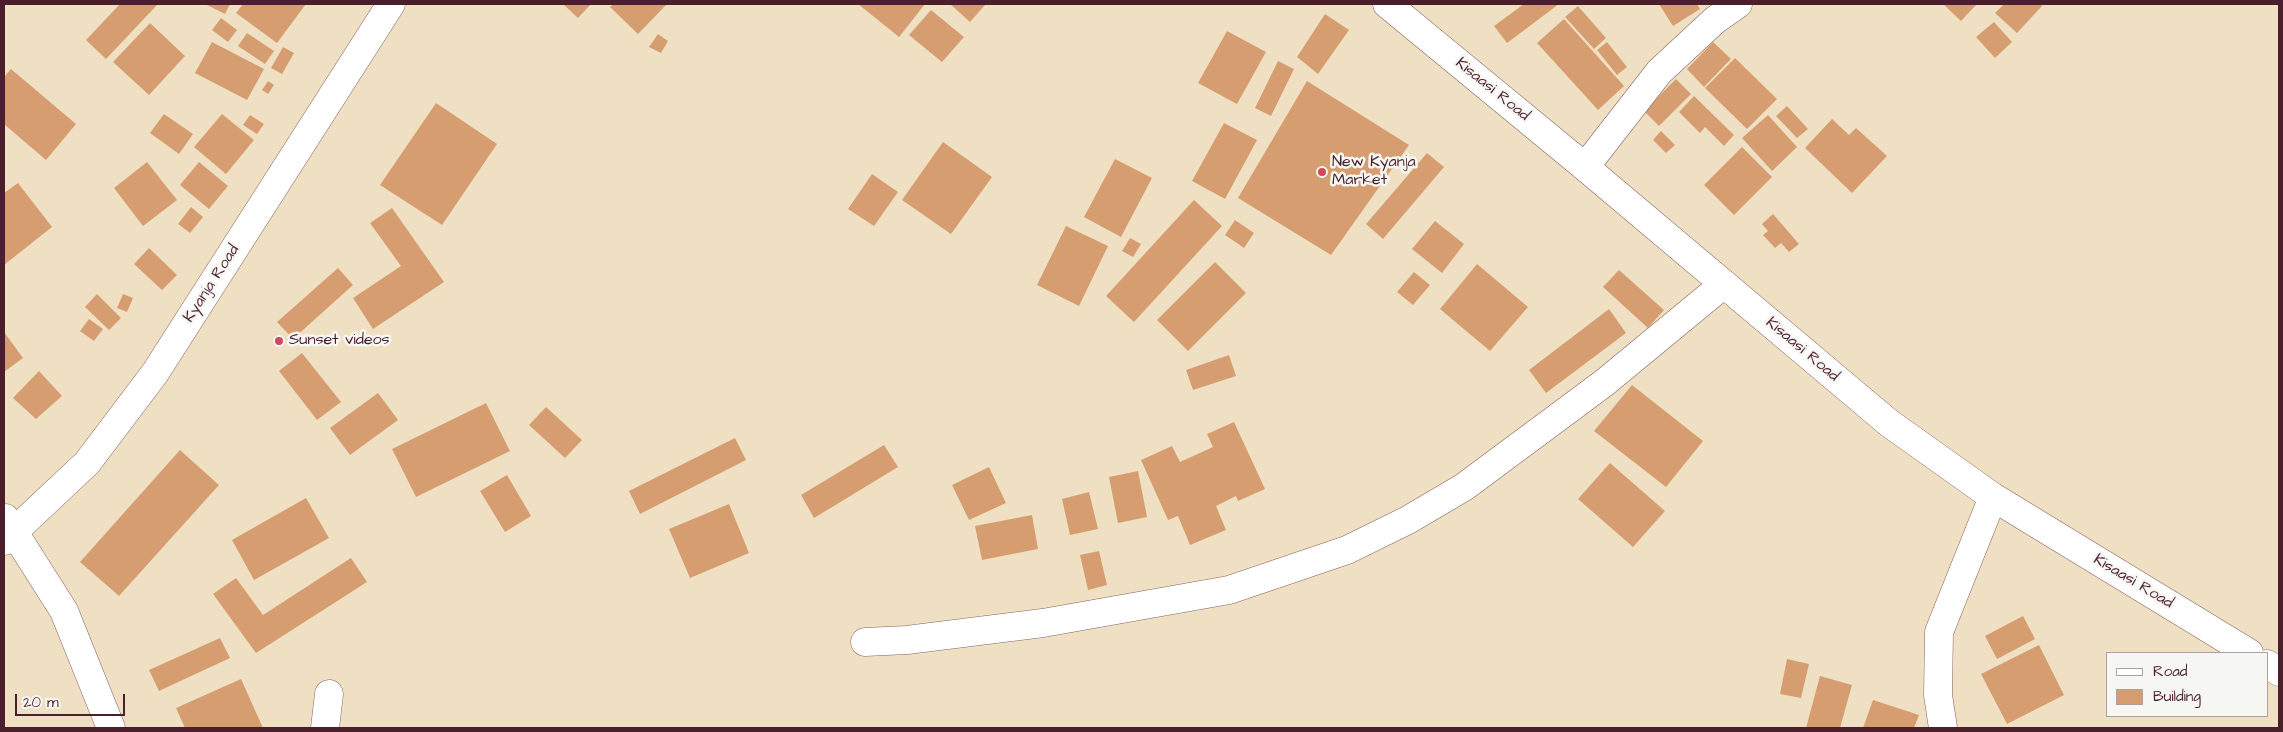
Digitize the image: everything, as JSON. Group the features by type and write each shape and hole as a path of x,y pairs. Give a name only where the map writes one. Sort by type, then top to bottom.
{"street":[{"name":"Kyanja Road","path":"7,530 87,463 155,373 391,4"},
{"name":"Kisaasi Road","path":"1387,4 1585,166 1889,423 1993,496 2247,652"},
{"path":"1585,166 1658,72 1715,20 1738,4"},
{"path":"865,642 907,640 1043,623 1229,590 1347,550 1408,520 1464,487 1604,383 1724,284"},
{"path":"1943,728 1938,696 1939,632 1993,496"},
{"path":"7,530 64,611 111,728"},
{"path":"2268,665 2279,672"},
{"path":"325,728 329,694"}],"building":[{"path":"120,4 158,4 106,59 86,40"},
{"path":"205,4 230,4 225,14"},
{"path":"243,4 306,4 277,43 236,13"},
{"path":"563,4 591,4 578,18"},
{"path":"613,4 667,4 638,34 610,7"},
{"path":"858,4 925,4 899,37"},
{"path":"950,4 986,4 970,22"},
{"path":"1524,4 1559,4 1507,43 1494,26"},
{"path":"1659,4 1697,4 1700,9 1673,26"},
{"path":"1943,4 1975,4 1976,5 1961,21"},
{"path":"2004,4 2040,4 2042,6 2017,33 1995,13"},
{"path":"1578,6 1606,38 1594,49 1565,17"},
{"path":"931,10 964,37 942,62 909,35"},
{"path":"1325,14 1349,30 1318,74 1297,57"},
{"path":"221,18 237,30 228,42 212,30"},
{"path":"1564,19 1624,86 1598,110 1537,43"},
{"path":"1994,22 2012,42 1995,58 1976,37"},
{"path":"150,23 185,56 149,95 113,62"},
{"path":"1227,31 1266,52 1237,104 1198,83"},
{"path":"247,33 274,51 265,64 238,46"},
{"path":"658,34 668,41 661,53 649,47"},
{"path":"212,42 264,69 247,100 195,73"},
{"path":"1607,42 1627,67 1617,75 1597,50"},
{"path":"1713,42 1731,59 1704,87 1687,69"},
{"path":"283,47 294,53 282,74 271,68"},
{"path":"1735,58 1777,99 1747,129 1705,88"},
{"path":"1278,61 1294,69 1271,116 1255,108"},
{"path":"11,69 76,124 46,160 4,124 4,77"},
{"path":"1676,79 1691,94 1659,126 1644,111"},
{"path":"268,81 274,85 268,94 262,90"},
{"name":"New Kyanja Market","path":"1307,81 1409,145 1331,255 1238,198"},
{"path":"1694,96 1734,135 1724,146 1705,127 1700,133 1679,112"},
{"path":"436,103 497,144 442,225 380,185"},
{"path":"1787,106 1808,129 1797,138 1776,116"},
{"path":"164,114 193,134 179,154 150,133"},
{"path":"222,114 254,140 226,174 194,147"},
{"path":"250,115 264,124 257,134 243,125"},
{"path":"1768,115 1797,147 1772,171 1742,138"},
{"path":"1832,119 1849,135 1856,128 1887,156 1852,193 1805,148"},
{"path":"1224,123 1257,140 1225,199 1192,181"},
{"path":"1661,131 1675,145 1666,153 1653,140"},
{"path":"943,142 992,177 951,234 902,200"},
{"path":"1742,147 1772,177 1734,215 1704,185"},
{"path":"1427,153 1444,167 1383,239 1366,224"},
{"path":"1115,159 1152,178 1121,237 1084,217"},
{"path":"147,162 177,200 143,226 114,188"},
{"path":"199,162 228,186 209,209 180,185"},
{"path":"872,174 898,192 874,226 848,209"},
{"path":"18,183 52,227 4,265 4,193"},
{"path":"1194,200 1222,226 1134,322 1106,296"},
{"path":"191,207 203,217 190,233 178,224"},
{"path":"392,208 444,282 373,329 353,298 401,266 370,223"},
{"path":"1773,214 1799,244 1789,252 1781,243 1775,248 1763,235 1768,231 1762,224"},
{"path":"1235,220 1254,233 1244,248 1225,235"},
{"path":"1435,221 1464,244 1442,273 1412,249"},
{"path":"1066,226 1108,246 1079,306 1037,285"},
{"path":"1130,238 1141,244 1133,257 1122,251"},
{"path":"149,248 177,275 162,290 134,264"},
{"path":"1215,262 1246,293 1188,351 1157,320"},
{"path":"1477,264 1528,307 1490,351 1440,309"},
{"path":"338,268 353,285 293,339 277,322"},
{"path":"1619,270 1664,310 1648,328 1603,287"},
{"path":"1414,272 1430,285 1413,305 1397,292"},
{"path":"97,294 121,318 109,330 85,307"},
{"path":"123,294 133,298 127,312 117,308"},
{"path":"1609,309 1626,333 1546,393 1529,370"},
{"path":"89,319 103,329 94,341 80,331"},
{"path":"4,332 23,358 4,372"},
{"path":"302,353 341,402 317,420 279,371"},
{"path":"1229,355 1236,376 1193,390 1186,370"},
{"path":"39,371 62,396 36,419 13,398"},
{"path":"1632,385 1703,441 1666,487 1594,431"},
{"path":"378,393 398,420 350,455 330,428"},
{"path":"486,403 510,451 416,497 392,449"},
{"path":"546,407 582,440 565,458 529,425"},
{"path":"1234,422 1265,489 1238,501 1236,496 1216,506 1226,530 1190,545 1178,516 1168,520 1141,460 1172,446 1180,462 1213,447 1207,434"},
{"path":"735,438 746,460 640,514 629,491"},
{"path":"884,445 898,467 814,518 801,495"},
{"path":"180,450 219,485 119,596 80,562"},
{"path":"1610,463 1665,511 1633,547 1578,499"},
{"path":"989,467 1006,503 969,520 952,485"},
{"path":"1138,471 1147,517 1118,523 1109,477"},
{"path":"507,475 531,516 505,532 480,491"},
{"path":"1089,492 1098,529 1070,535 1062,499"},
{"path":"306,498 329,538 254,580 232,540"},
{"path":"729,504 749,553 690,578 669,529"},
{"path":"1032,515 1038,549 982,560 975,526"},
{"path":"1099,551 1107,585 1088,590 1080,555"},
{"path":"351,558 367,582 256,653 213,594 236,578 263,615"},
{"path":"2023,616 2035,639 1997,659 1985,636"},
{"path":"220,638 230,658 159,691 149,670"},
{"path":"2039,645 2064,695 2007,724 1981,674"},
{"path":"1787,659 1809,664 1801,698 1780,694"},
{"path":"1820,676 1852,685 1840,728 1806,728"},
{"path":"241,679 263,728 185,728 176,708"},
{"path":"1873,700 1919,715 1914,728 1863,728"}],"place":[{"name":"New Kyanja Market","path":"1322,172"},
{"name":"Sunset videos","path":"279,341"}]}
